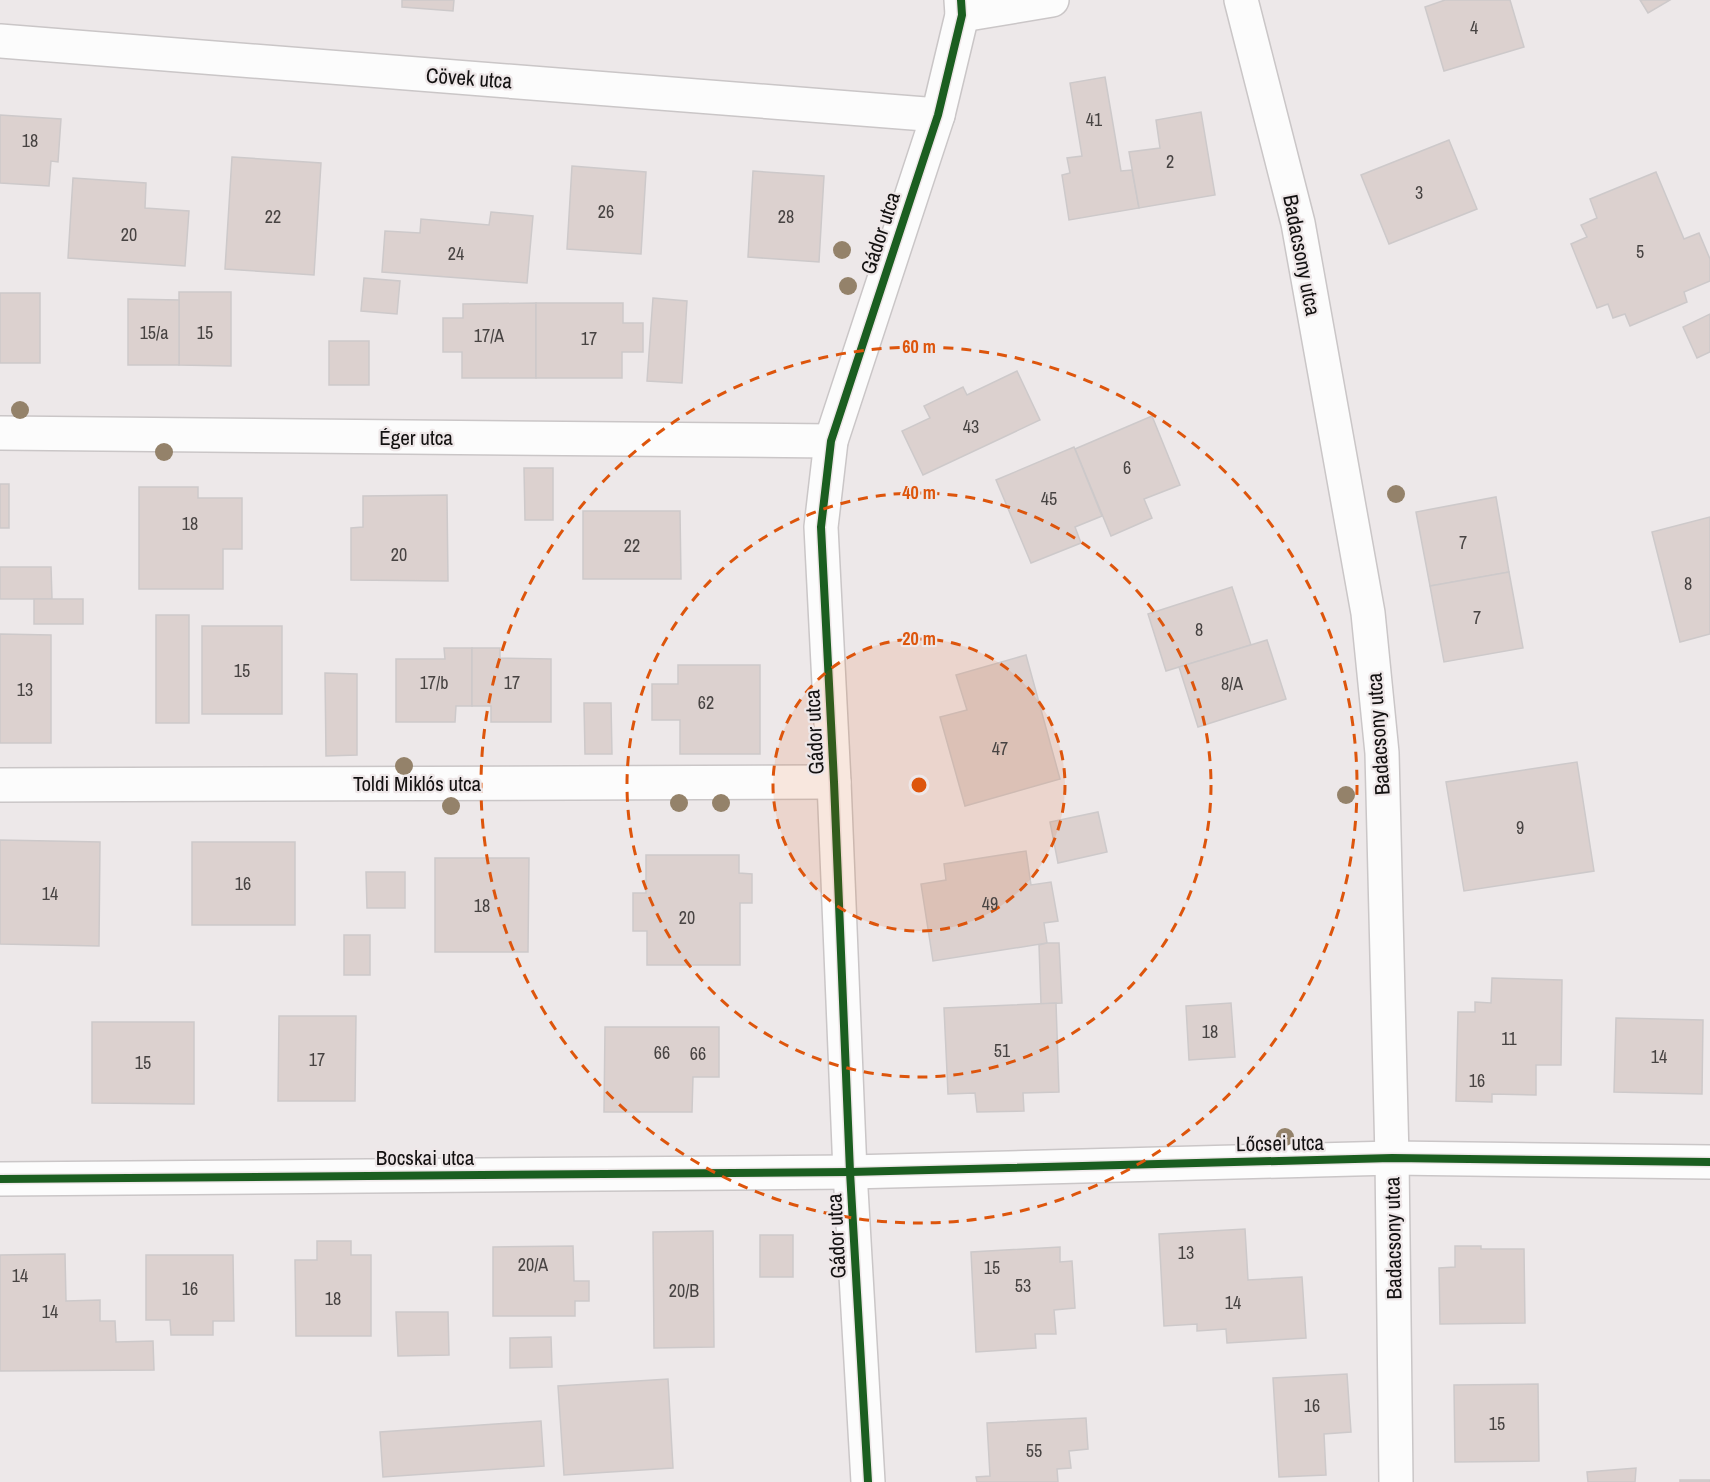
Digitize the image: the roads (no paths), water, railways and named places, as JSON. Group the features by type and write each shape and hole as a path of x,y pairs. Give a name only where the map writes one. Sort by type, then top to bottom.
{"street":[{"path":"961,7 1052,0"},
{"name":"Badacsony utca","path":"1242,0 1298,223 1368,614 1382,753 1392,1158 1396,1482"},
{"name":"Gádor utca","path":"868,1482 850,1172 821,527 831,441 938,115 961,7"},
{"name":"Cövek utca","path":"0,41 938,115"},
{"name":"Éger utca","path":"0,433 831,441"},
{"name":"Toldi Miklós utca","path":"0,785 834,782"},
{"name":"Lőcsei utca","path":"850,1172 1392,1158 1710,1162"},
{"name":"Bocskai utca","path":"0,1179 850,1172"}]}
